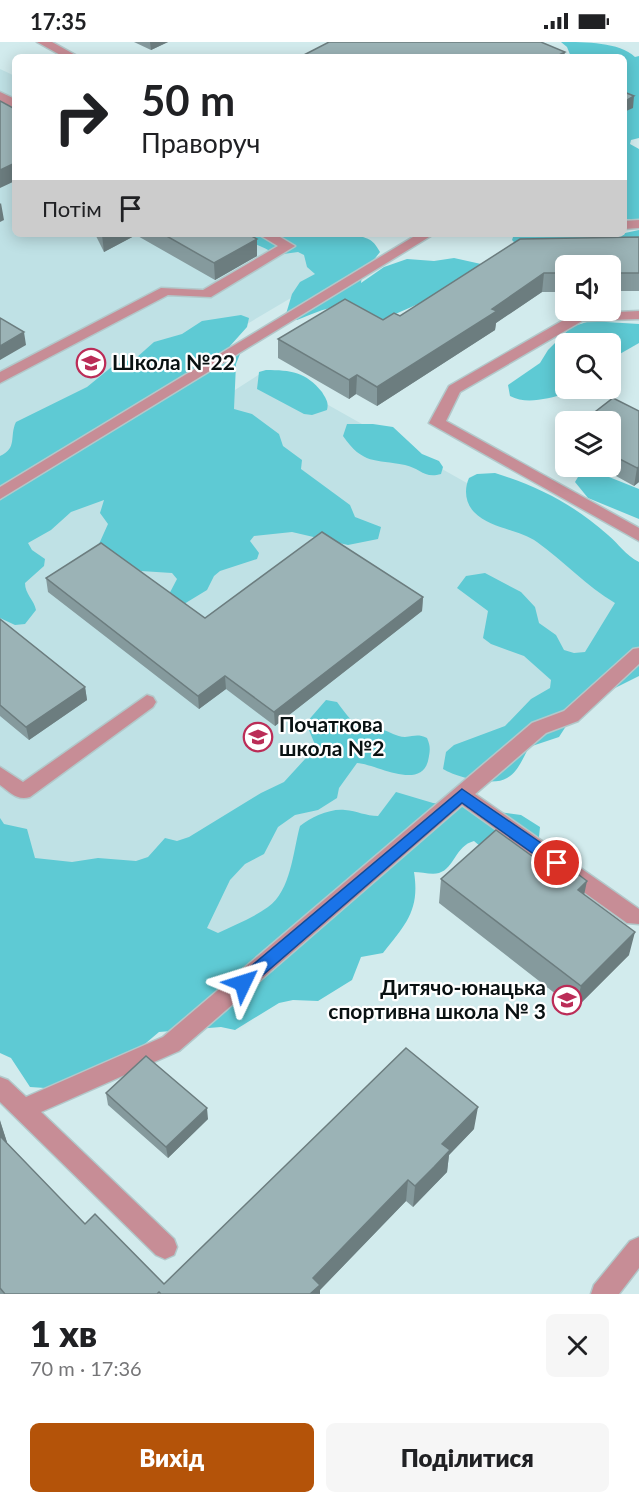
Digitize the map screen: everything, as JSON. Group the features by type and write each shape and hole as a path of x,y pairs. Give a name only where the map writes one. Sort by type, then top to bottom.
{"street":[{"path":"43,42 67,54"},
{"path":"0,378 166,291 206,294 288,246 271,237"},
{"path":"0,494 422,237"},
{"path":"639,315 579,317 454,389 437,423 639,535"},
{"path":"23,1109 171,1044 539,728 571,716 639,654"},
{"path":"0,774 23,792 147,702"},
{"path":"462,795 633,917"},
{"path":"0,1087 165,1247"},
{"path":"603,1294 639,1249"}],"shaded area":[{"path":"561,42 601,44 620,48 635,57 639,56 639,138 631,140 630,144 639,149 639,219 627,219 627,103 631,95 627,93 627,54 570,54 567,47"},
{"name":"Школа №22","path":"0,69 12,75 12,237 327,237 362,256 0,470"},
{"path":"639,230 639,254 515,243 512,240 513,237 627,237 627,233"},
{"path":"239,237 366,238 372,241 380,252 362,275 361,283 384,267 407,259 434,261 454,258 481,264 466,283 384,319 366,318 338,307 297,320 286,314 292,294 300,282 315,274 307,267 304,255 298,252 276,255"},
{"path":"241,315 249,318 247,327 230,346 240,354 236,364 234,409 252,414 279,434 283,446 302,460 301,469 350,505 355,517 381,527 378,539 348,545 292,532 254,536 250,541 259,553 257,559 220,571 214,576 207,590 184,604 166,600 177,579 172,573 141,571 127,563 97,558 99,544 108,524 100,513 104,500 71,512 51,530 28,543 32,550 45,559 44,566 25,583 36,610 25,624 15,625 0,618 0,495 3,492 0,486 0,456 6,453 11,445 16,422 87,387 114,365 136,358 154,342 182,334 202,321"},
{"path":"590,321 639,324 639,343 621,353 621,333 565,333 571,327"},
{"path":"555,343 555,397 523,400 510,396 508,385 540,363"},
{"name":"Початкова школа №2","path":"266,370 639,580 639,623 204,1024 0,851 0,541"},
{"path":"266,370 297,373 304,376 322,392 327,403 327,410 312,415 304,414 257,389 259,372"},
{"path":"347,424 393,427 422,454 439,461 443,467 441,474 430,475 410,466 377,461 363,456 343,436"},
{"path":"495,473 526,484 568,505 595,524 639,562 639,676 579,706 559,737 529,747 514,772 501,781 493,782 466,778 443,769 446,752 454,745 505,726 531,699 550,688 551,680 524,656 491,644 483,638 488,611 457,588 466,576 485,573 521,592 535,607 539,623 556,635 564,650 574,653 585,652 615,603 594,589 537,542 522,534 496,526 474,512 466,496 469,478 477,474"},
{"path":"578,477 609,477 639,489 639,519 588,498 575,482"},
{"path":"326,700 337,702 352,721 360,726 402,737 427,738 430,749 428,761 423,770 407,775 357,763 339,788 337,798 318,810 295,815 278,827 264,854 245,864 230,880 207,928 218,933 256,915 276,900 286,881 300,826 315,816 334,810 378,816 396,792 433,803 521,815 540,827 538,847 523,854 514,855 496,853 474,841 463,847 449,867 439,873 414,872 415,897 404,925 383,953 361,957 352,980 318,1001 293,1000 279,1003 235,1030 221,1027 159,1032 107,1076 90,1077 45,1088 30,1087 11,1058 0,1053 0,818 4,824 27,829 35,858 72,862 98,858 136,861 148,857 165,838 177,841 189,837 261,793 284,782 316,747 306,723"}],"building":[{"path":"329,42 541,42 565,52 561,54 306,54"},
{"path":"627,93 634,96 627,100"},
{"path":"0,101 12,107 12,164 0,170"},
{"path":"168,237 253,237 257,239 214,263"},
{"path":"639,237 639,273 621,273 621,255 555,255 555,273 544,273 492,309 497,311 377,387 357,375 349,380 278,339 345,299 383,320 394,313 400,316 520,239"},
{"path":"0,318 24,332 0,346"},
{"path":"615,399 639,411 639,467 621,460 621,411 596,411"},
{"path":"322,532 423,597 274,712 225,676 198,696 46,578 101,543 205,618"},
{"path":"0,619 85,687 26,727 0,705"},
{"path":"496,830 550,869 559,860 587,881 578,890 635,932 581,986 441,879"},
{"path":"406,1048 478,1107 442,1144 450,1150 434,1167 415,1186 408,1180 313,1278 320,1285 310,1294 161,1294 159,1292 157,1294 5,1294 0,1288 0,1136 85,1224 95,1214 164,1284"},
{"path":"146,1056 207,1108 166,1147 106,1093"}],"place":[{"name":"Школа №22","path":"91,363"},
{"name":"Початкова школа №2","path":"258,737"},
{"name":"Дитячо-юнацька спортивна школа № 3","path":"567,1000"}],"route":[{"path":"243,983 462,795 557,863"}]}
